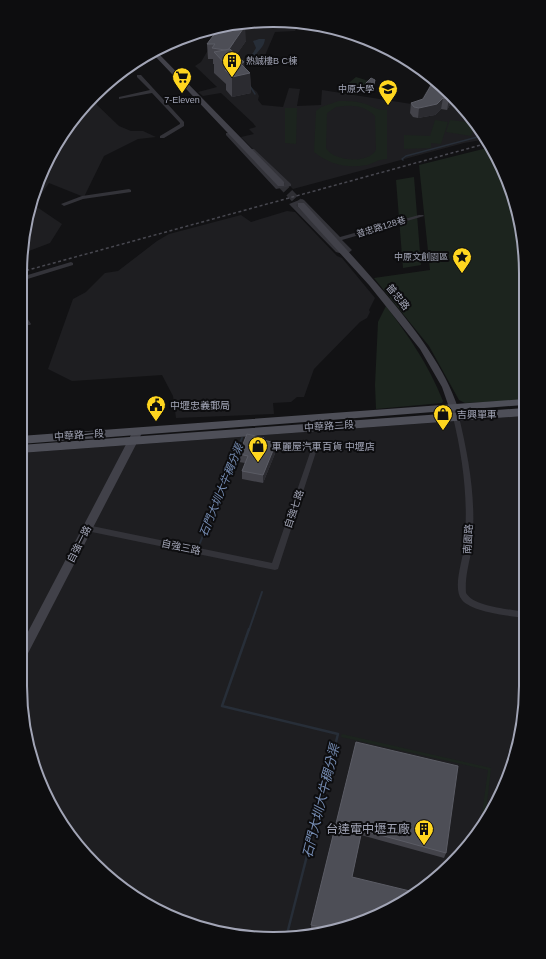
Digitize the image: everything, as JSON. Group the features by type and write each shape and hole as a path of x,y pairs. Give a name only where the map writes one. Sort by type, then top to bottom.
{"main road":[{"name":"中華路二段","path":"135,436 455,412 519,403"},
{"name":"中華路二段","path":"455,412 519,412"},
{"name":"中華路一段","path":"27,440 135,436"},
{"name":"中華路一段","path":"27,448 135,436"}],"street":[{"path":"158,56 232,135 278,188 289,184 232,135"},
{"path":"154,57 281,184"},
{"path":"139,76 182,123 182,125 162,137"},
{"path":"121,98 153,91"},
{"path":"64,204 82,198 129,191"},
{"path":"302,201 340,240 350,250 346,253 338,251 292,204 302,201"},
{"name":"普忠路","path":"301,205 346,253 412,332 444,384 455,412"},
{"name":"普忠路128巷","path":"340,240 421,216"},
{"path":"27,277 71,264"},
{"name":"南園路","path":"455,412 467,468 470,498 468,548 462,592 465,599 477,605 519,614"},
{"name":"自強一路","path":"27,644 135,436"},
{"name":"自強七路","path":"275,567 313,452"},
{"name":"自強三路","path":"87,528 275,567"}],"shaded area":[{"name":"中原大學","path":"273,27 297,28 295,31 275,32 261,65 246,64 244,72 249,85 257,92 259,96 258,100 262,105 283,107 289,88 300,89 297,106 321,105 322,90 418,105 430,84 458,111 480,140 464,143 293,189 241,137 254,134 249,129 256,127 253,123 221,93 203,96 198,92 217,87 195,66 201,62 211,45 225,33 221,33 241,29"},
{"path":"265,39 262,47 251,60 242,62 253,53 256,48 253,41"},
{"path":"356,77 375,83 374,88 365,88 357,95 338,92"},
{"path":"339,101 348,101 359,102 377,109 387,110 387,159 379,160 367,165 345,166 326,160 314,152 316,111 321,107","holes":["357,106 375,116 376,150 372,155 366,158 351,160 336,156 330,153 326,148 327,113 336,107"]},
{"path":"96,102 119,126 131,131 143,131 156,137 138,139 104,156 84,197 49,183 39,198 52,164 68,136"},
{"path":"285,108 297,108 296,144 285,143"},
{"path":"435,120 448,122 441,144 431,143 431,148 404,149 404,135 430,136"},
{"path":"450,120 467,122 473,130 471,136 446,132"},
{"name":"中原文創園區","path":"485,148 494,164 511,209 517,241 519,273 519,400 465,403 459,400 429,346 374,278 430,270 419,165"},
{"path":"414,177 421,265 403,268 396,180"},
{"path":"36,206 62,224 50,243 28,251"},
{"path":"287,211 295,212 337,256 342,258 375,298 367,318 360,322 314,369 304,397 297,397 291,402 273,403 274,414 176,418 173,396 162,375 72,381 48,369 73,299 86,292 105,273 118,271 157,241 169,234 241,215 251,222"},
{"path":"386,306 411,340 425,363 443,401 442,403 376,409 375,385 378,322"},
{"path":"519,416 519,686 517,718 511,750 494,795 478,823 447,860 410,891 382,907 337,924 305,930 273,932 241,930 209,924 164,907 136,891 99,860 68,823 52,795 35,750 29,718 27,686 27,452"},
{"path":"342,734 491,768 486,808 482,817 488,770 341,737"}],"building":[{"path":"243,29 229,49 225,50 212,48 215,44 207,44 215,34"},
{"path":"230,49 244,62 241,64 250,73 232,77 225,70 230,69 214,52"},
{"path":"371,78 375,80 374,84 365,84"},
{"path":"431,85 447,99 443,98 437,104 419,108 414,107 411,103 423,99"},
{"name":"車麗屋汽車百貨 中壢店","path":"247,434 264,438 263,440 276,443 263,475 242,471 248,456 239,454"},
{"name":"台達電中壢五廠","path":"356,742 458,766 446,853 362,830 352,877 410,891 382,907 352,919 320,927 311,925"}],"waterway":[{"path":"250,86 255,94"},
{"name":"石門大圳大牛稠分渠","path":"403,160 402,159 406,156 478,137"},
{"name":"石門大圳大牛稠分渠","path":"200,543 242,438"},
{"name":"石門大圳大牛稠分渠","path":"249,630 262,592"},
{"name":"石門大圳大牛稠分渠","path":"249,629 222,706 338,734 288,931"}],"tunnel":[{"path":"281,184 301,205"}],"railway":[{"path":"27,270 483,144"}],"place":[{"name":"熱誠樓B C棟","path":"232,78"},
{"name":"7-Eleven","path":"182,94"},
{"name":"中原大學","path":"388,106"},
{"name":"中原文創園區","path":"462,274"},
{"name":"中壢忠義郵局","path":"156,422"},
{"name":"吉興單車","path":"443,431"},
{"name":"車麗屋汽車百貨 中壢店","path":"258,463"},
{"name":"台達電中壢五廠","path":"424,846"}]}
